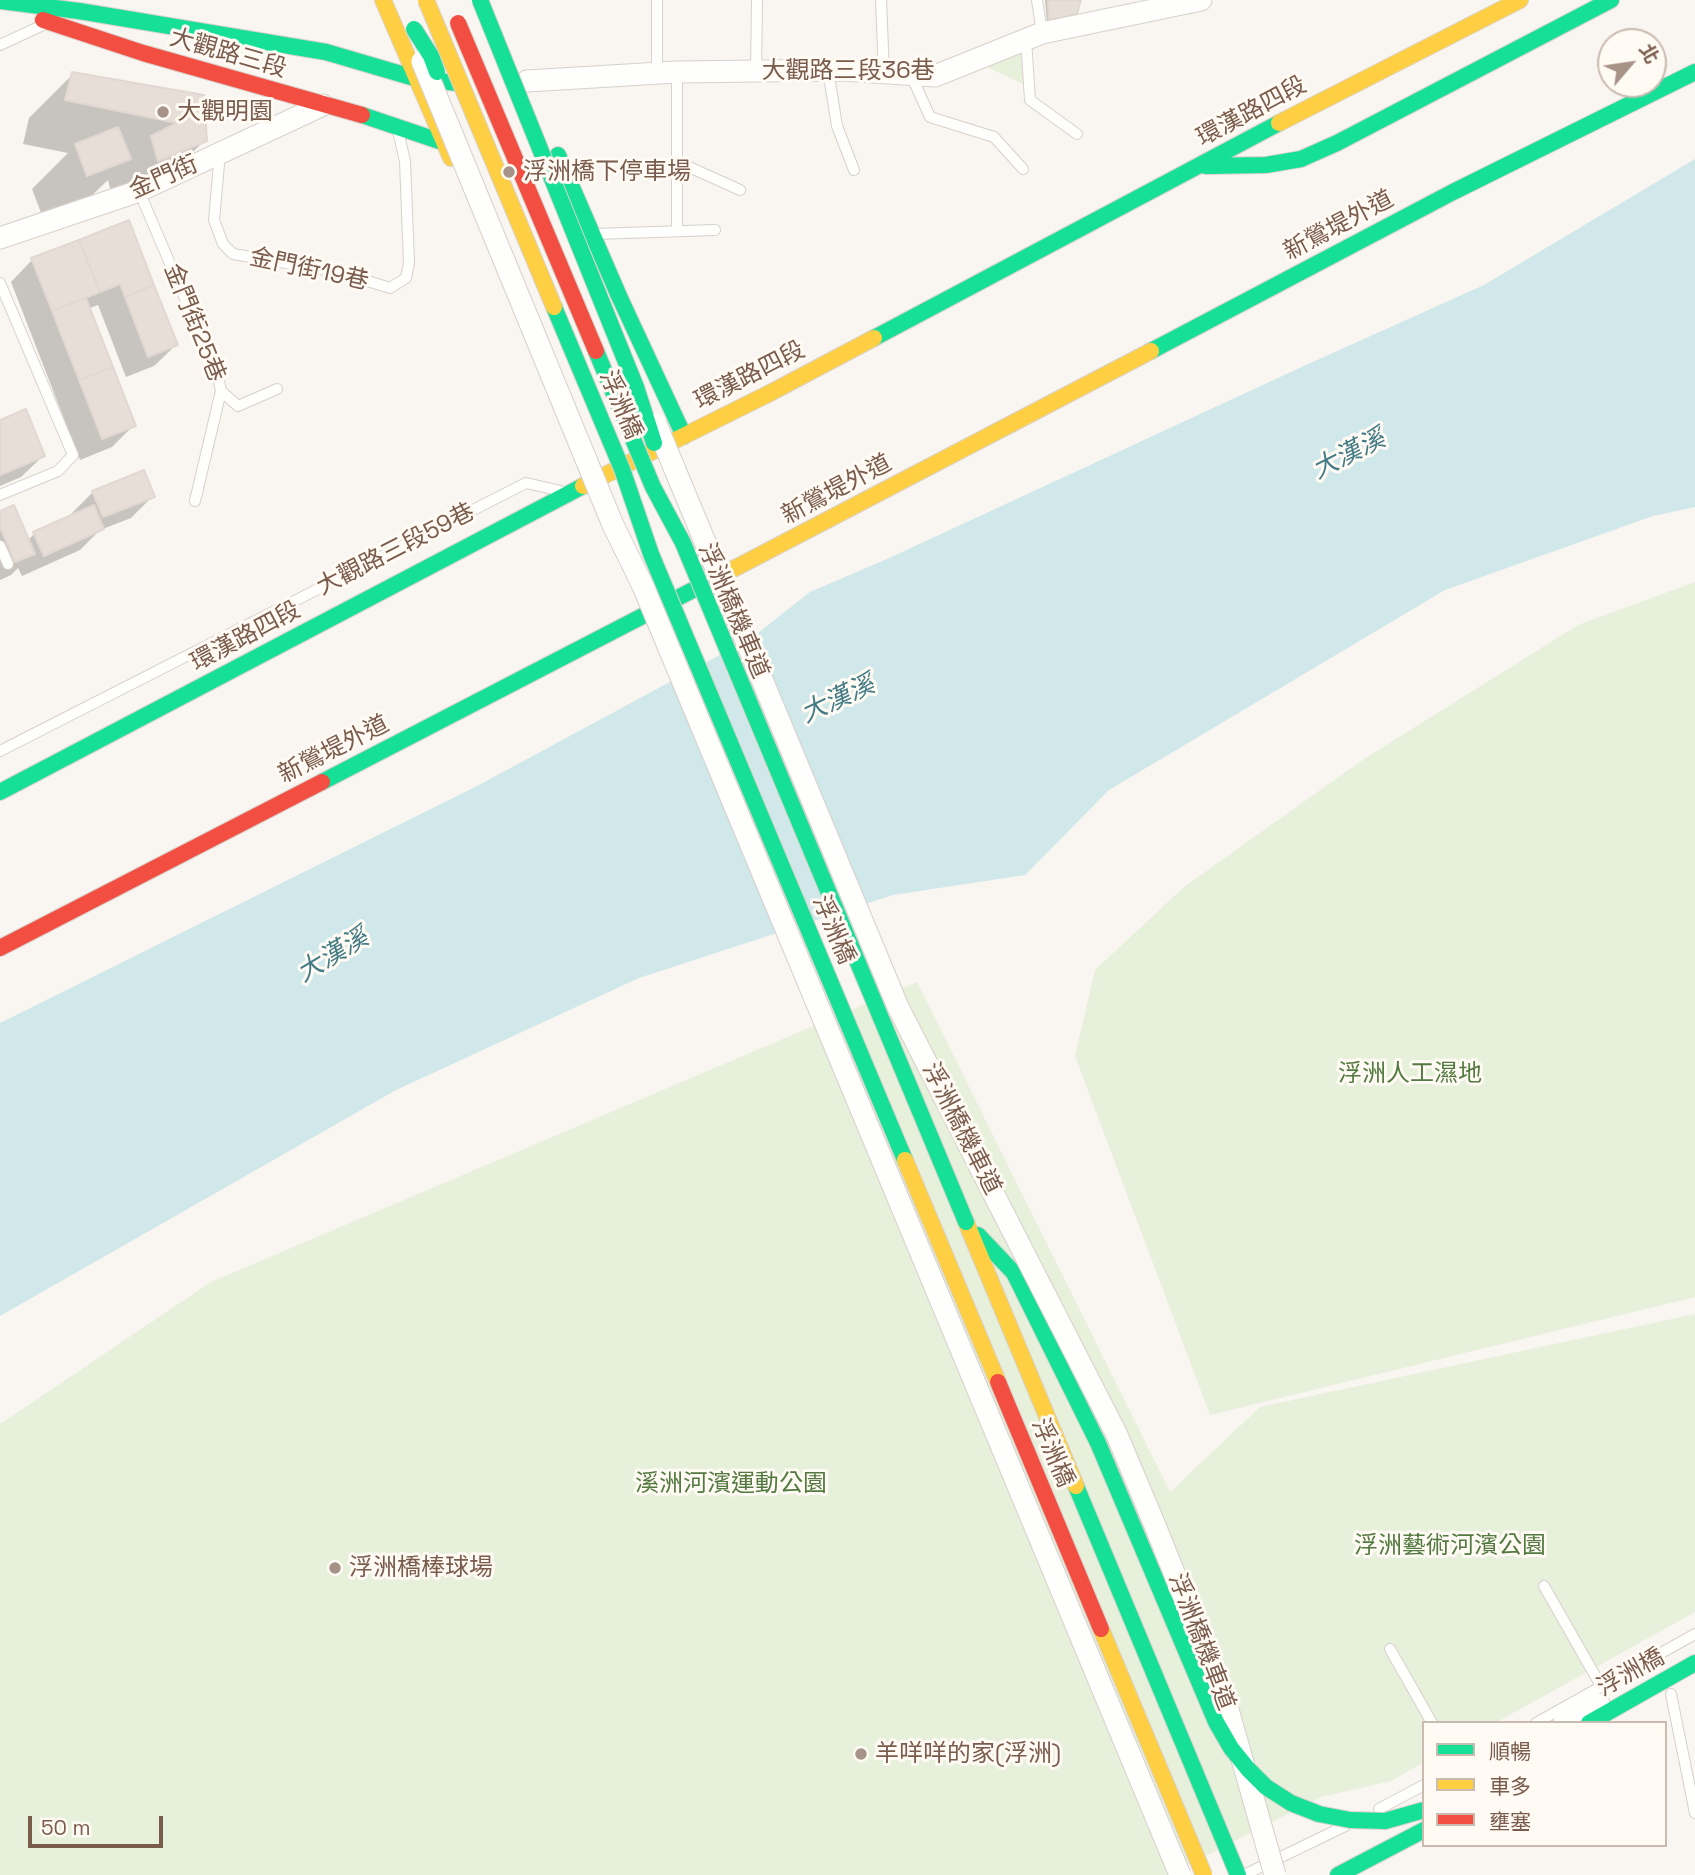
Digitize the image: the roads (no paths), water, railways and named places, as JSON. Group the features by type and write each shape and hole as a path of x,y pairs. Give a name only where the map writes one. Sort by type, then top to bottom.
{"main road":[{"path":"383,0 587,484"},
{"name":"浮洲橋","path":"426,0 622,469 652,554 1204,1875"},
{"path":"480,0 636,387 645,420 669,481 683,543"},
{"path":"495,0 591,234 684,436"},
{"name":"環漢路四段","path":"0,792 1520,0"},
{"path":"1199,166 1266,165 1301,159 1611,0"},
{"name":"大觀路三段","path":"0,3 79,11 187,31 327,52 418,79 450,83 527,81"},
{"name":"大觀路三段","path":"0,3 143,54 396,125 445,143"},
{"name":"浮洲橋","path":"453,13 653,487 683,543 1238,1875"},
{"path":"410,19 431,56 604,477 652,554"},
{"path":"186,66 178,54 176,43 179,35 187,31"},
{"name":"新鶯堤外道","path":"0,948 782,545 1452,192 1695,72"},
{"path":"528,343 552,353 623,315 619,296"},
{"name":"浮洲橋","path":"966,1222 1014,1273 1098,1443 1208,1704 1231,1748 1266,1787 1305,1810 1365,1822 1385,1821 1422,1811"},
{"name":"浮洲橋","path":"1593,1721 1695,1663"},
{"path":"1624,1721 1695,1680"},
{"path":"1338,1875 1422,1831"}],"street":[{"name":"大觀路三段36巷","path":"527,81 667,72 828,70 935,76 1034,36 1160,4 1201,0"},
{"path":"410,19 421,60 613,525 654,612 1180,1875"},
{"name":"金門街","path":"0,238 139,191 323,105"},
{"name":"浮洲橋機車道","path":"636,387 653,416 898,1007 1117,1435 1225,1699 1275,1875"},
{"path":"1070,1346 1080,1378 1218,1701 1241,1744 1259,1766 1281,1784 1309,1800 1335,1808 1367,1811 1400,1807 1422,1798"},
{"path":"1568,1721 1695,1650"}],"lane":[{"path":"657,0 678,162 677,231"},
{"path":"756,71 757,0"},
{"path":"881,0 884,73"},
{"path":"1037,0 1030,100 1077,134"},
{"path":"0,46 50,22"},
{"path":"828,70 837,126 854,170"},
{"path":"911,75 930,117 994,137 1023,169"},
{"name":"金門街19巷","path":"220,153 214,220 223,244 233,254 339,272 390,288 406,278 409,241 405,161 396,125"},
{"path":"678,162 740,190"},
{"name":"金門街25巷","path":"139,191 218,376 221,391 195,500"},
{"path":"591,234 715,230"},
{"path":"0,283 73,455 58,471 0,495"},
{"path":"221,391 238,406 277,389"},
{"name":"大觀路三段59巷","path":"0,751 526,483 571,493"},
{"path":"0,546 8,564"},
{"path":"1544,1586 1601,1686"},
{"path":"1540,1721 1695,1634"},
{"path":"1390,1649 1431,1721"},
{"path":"1671,1694 1695,1813"},
{"path":"1244,1875 1422,1786"}],"water":[{"name":"大漢溪","path":"1695,159 1695,507 1653,516 1445,590 1109,790 1025,875 893,895 639,978 396,1090 0,1316 0,1023 479,785 753,637 810,592 1484,285"}],"place":[{"name":"大觀明園","path":"163,112"},
{"name":"浮洲橋下停車場","path":"509,172"},
{"name":"浮洲橋棒球場","path":"335,1568"},
{"name":"羊咩咩的家(浮洲)","path":"861,1754"}],"park label":[{"name":"浮洲人工濕地","path":"1410,1074"},
{"name":"溪洲河濱運動公園","path":"731,1484"},
{"name":"浮洲藝術河濱公園","path":"1450,1546"}]}
